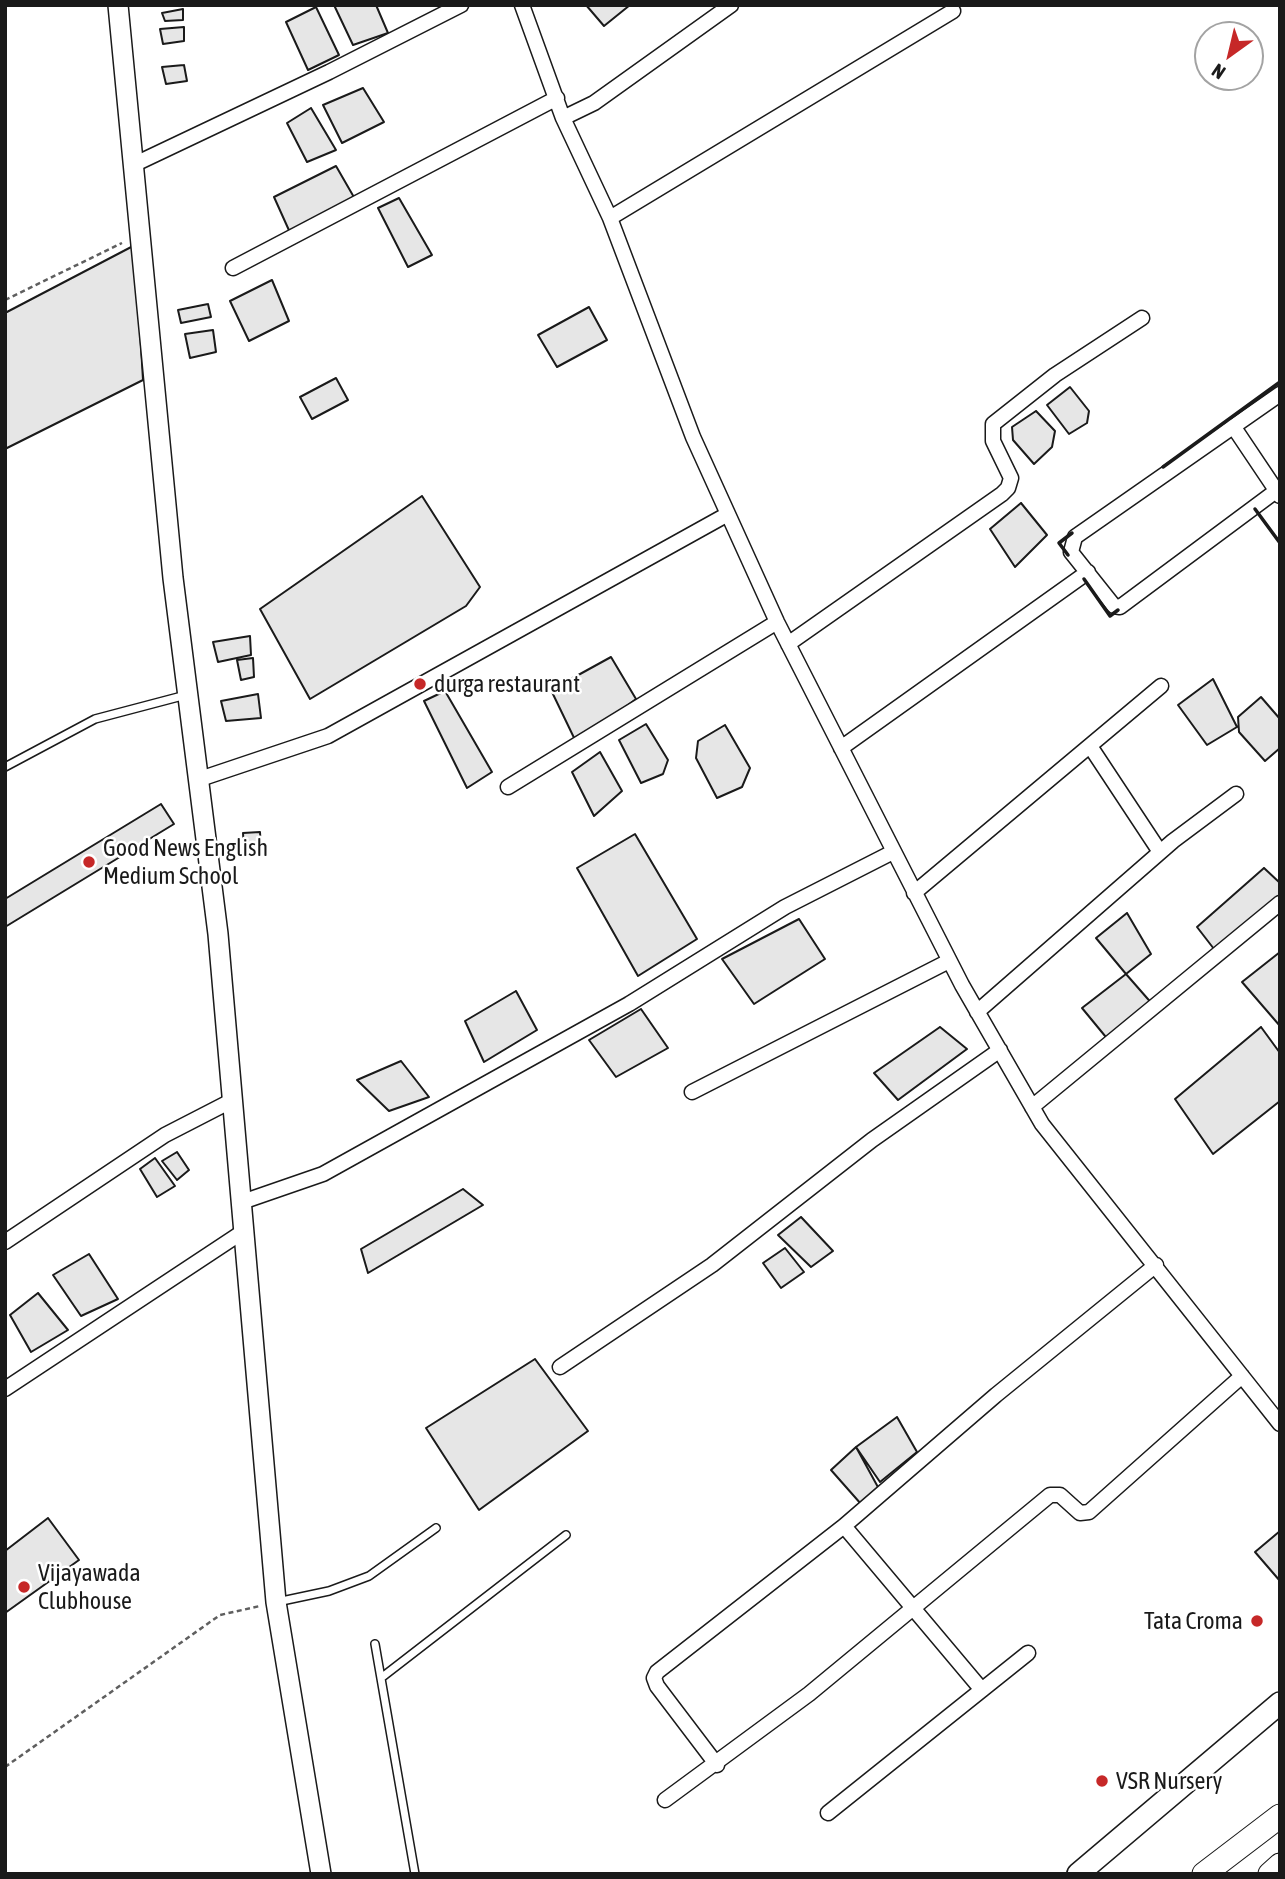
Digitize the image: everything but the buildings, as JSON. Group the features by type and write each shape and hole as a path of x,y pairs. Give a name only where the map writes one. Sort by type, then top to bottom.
{"main road":[{"path":"1078,1874 1280,1703"},
{"path":"1204,1874 1280,1816"},
{"path":"1270,1874 1280,1865"}],"street":[{"path":"118,5 187,695 218,934 276,1602 321,1874"},
{"path":"134,164 329,72 461,5"},
{"path":"523,5 564,118 610,218 693,437 777,622 949,961 1032,1107 1280,1424"},
{"path":"564,118 594,103 731,5"},
{"path":"610,218 953,11"},
{"path":"233,268 557,98"},
{"path":"788,644 1002,494 1008,488 1011,478 993,441 993,425 1055,375 1142,318"},
{"path":"1233,426 1278,494 1120,607 1114,606 1071,552 1075,537 1233,426 1280,394"},
{"path":"197,780 328,736 728,514"},
{"path":"841,748 1088,572"},
{"path":"508,787 777,622"},
{"path":"914,893 1161,686"},
{"path":"1090,746 1160,852"},
{"path":"977,1012 1160,852 1236,794"},
{"path":"242,1202 323,1174 629,1004 785,907 893,852"},
{"path":"1032,1107 1280,903"},
{"path":"692,1092 949,961"},
{"path":"560,1367 712,1265 873,1140 1000,1050"},
{"path":"5,1242 165,1135 233,1100"},
{"path":"5,1389 244,1231"},
{"path":"716,1765 654,1678 657,1672 844,1526 996,1395 1157,1265"},
{"path":"665,1800 716,1765 1052,1494 1060,1495 1080,1513 1089,1512 1242,1376"},
{"path":"844,1526 982,1690"},
{"path":"828,1813 1028,1653"}],"lane":[{"path":"5,766 95,719 187,695"},
{"path":"276,1602 329,1591 369,1576 436,1528"},
{"path":"381,1678 566,1535"},
{"path":"375,1644 415,1874"}],"path":[{"path":"5,300 140,233"},
{"path":"5,1767 220,1615 276,1602"}],"wall":[{"path":"1163,467 1280,382"},
{"path":"1255,509 1280,543"},
{"path":"1068,555 1059,543 1072,533"},
{"path":"1084,579 1110,616 1118,610"}],"place":[{"name":"durga restaurant","path":"420,684"},
{"name":"Good News English Medium School","path":"89,862"},
{"name":"Vijayawada Clubhouse","path":"24,1587"},
{"name":"Tata Croma","path":"1257,1621"},
{"name":"VSR Nursery","path":"1102,1781"}]}
